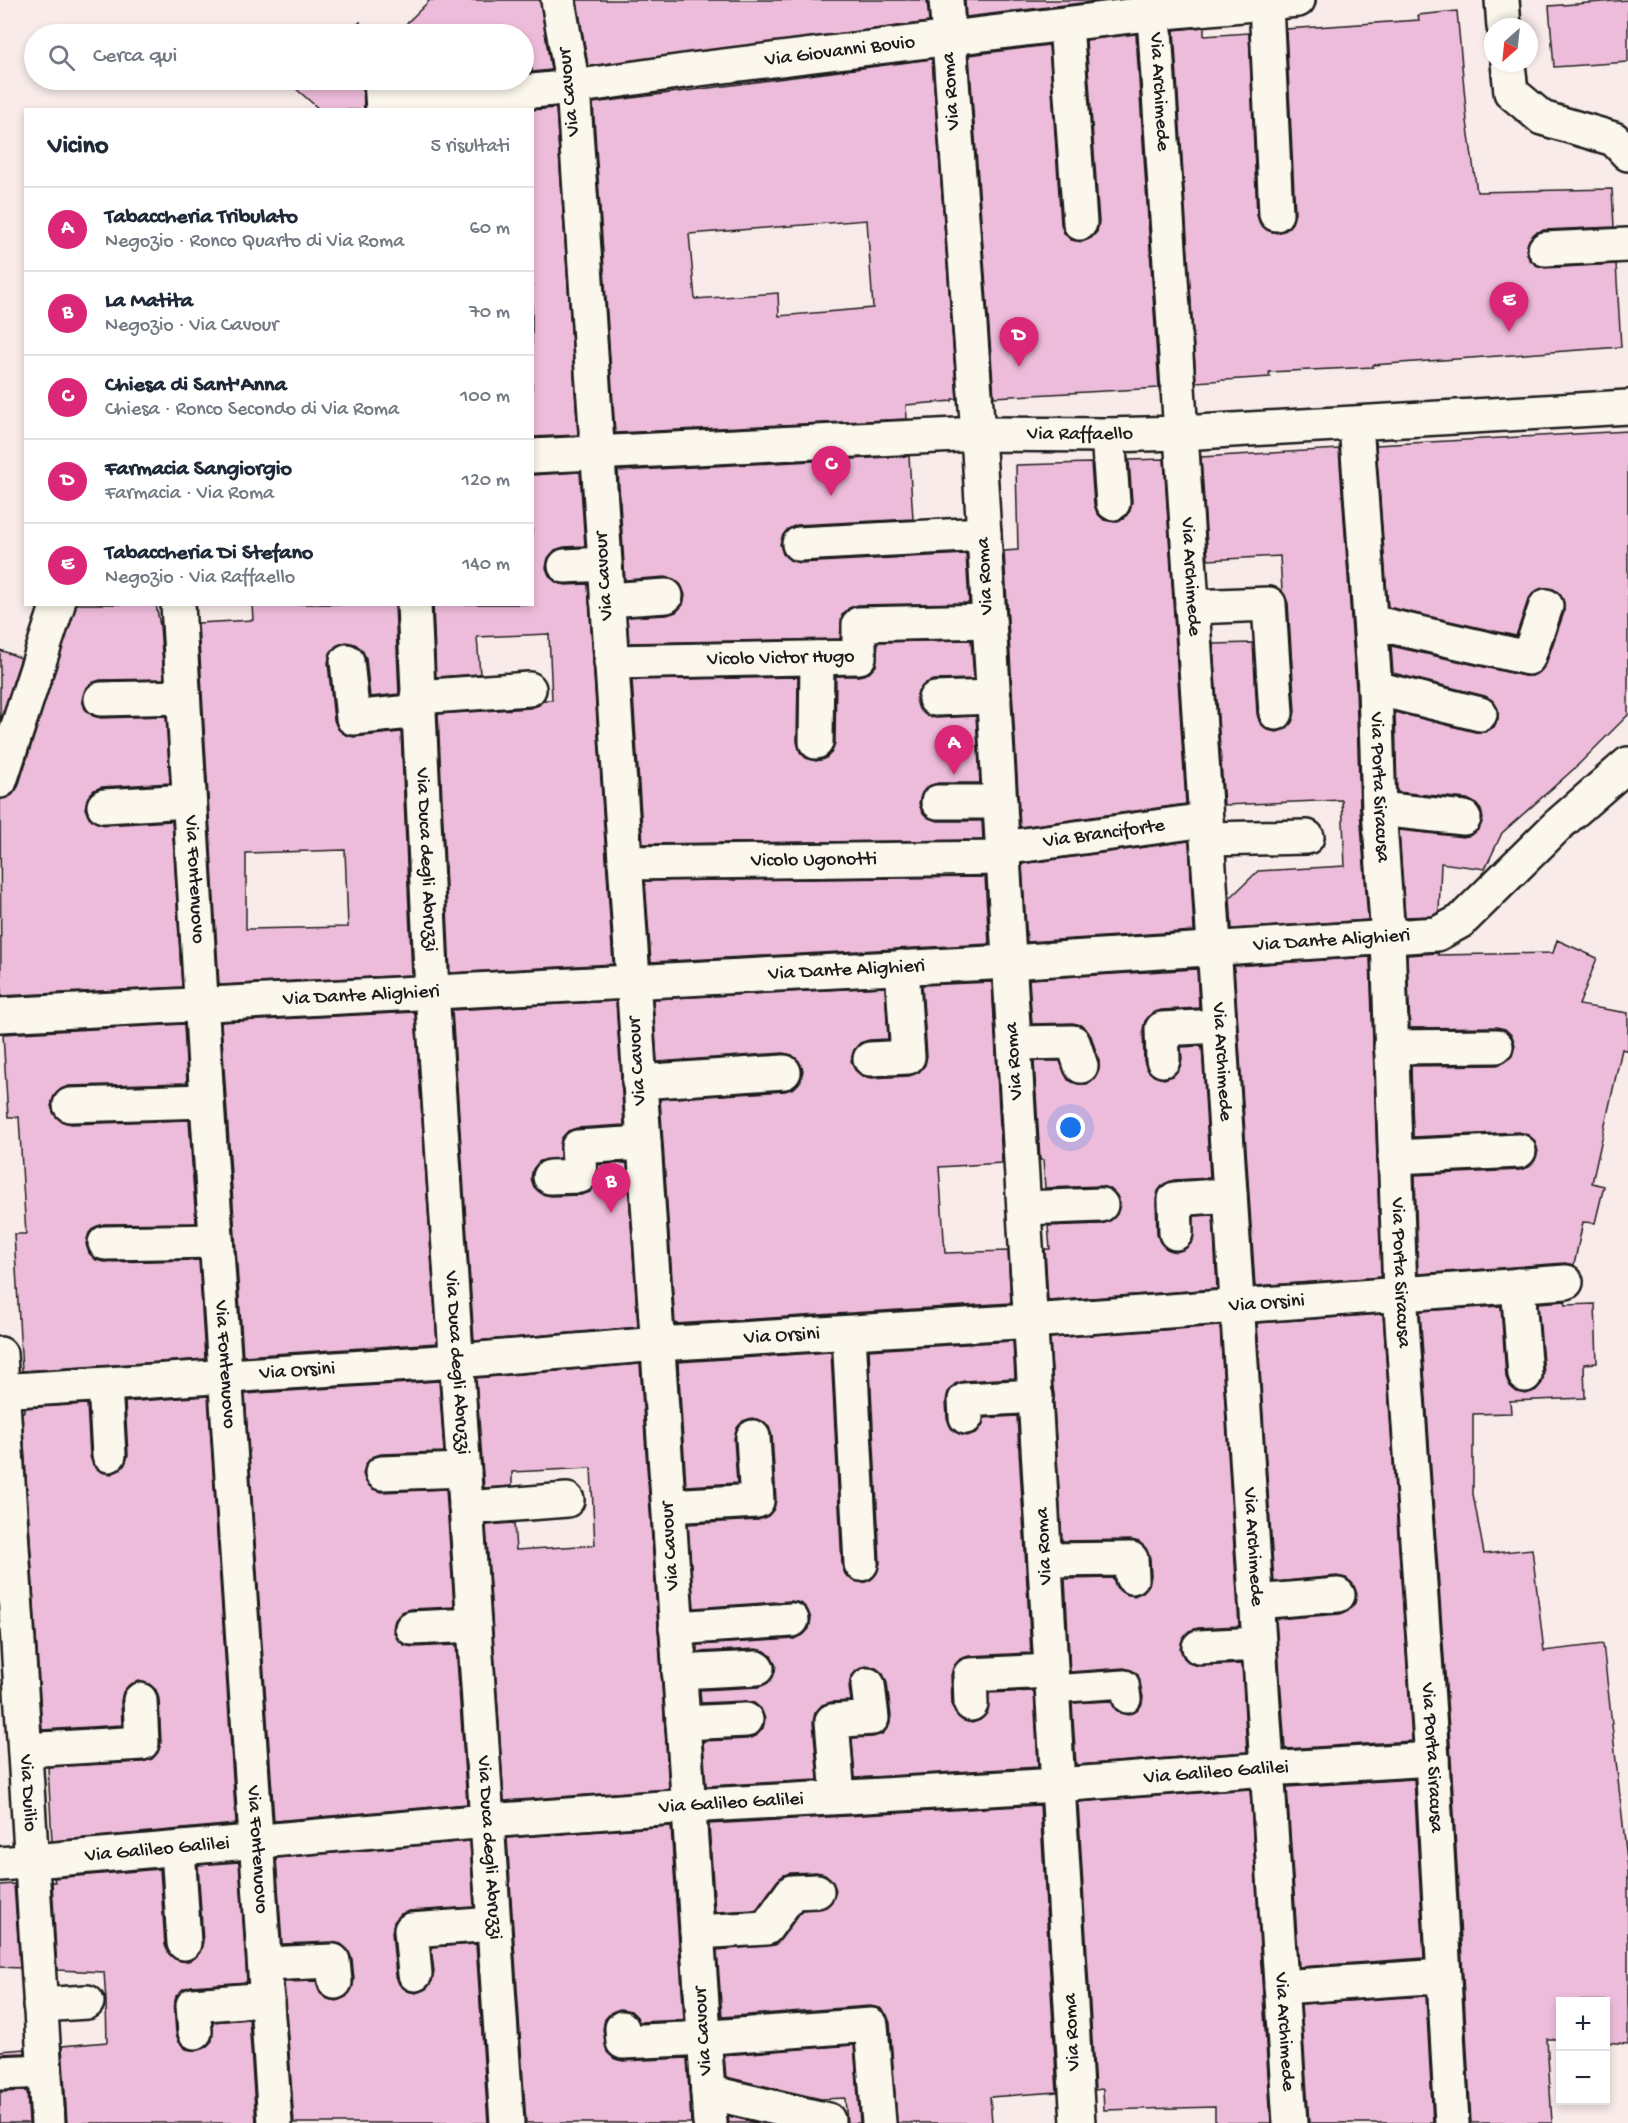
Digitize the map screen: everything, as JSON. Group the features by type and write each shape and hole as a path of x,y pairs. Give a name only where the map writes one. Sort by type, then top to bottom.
{"street":[{"name":"Via Cavour","path":"558,0 573,87 709,2108"},
{"name":"Via Roma","path":"946,0 978,434 1078,2123"},
{"path":"1502,0 1503,18"},
{"name":"Via Giovanni Bovio","path":"383,98 471,103 691,70 1066,24 1154,7 1282,2"},
{"path":"1276,214 1282,2"},
{"name":"Via Archimede","path":"1154,7 1290,2123"},
{"path":"1066,24 1080,223"},
{"path":"1509,72 1511,92 1542,118 1614,139 1628,154"},
{"path":"1545,249 1621,245"},
{"name":"Via Raffaello","path":"534,456 978,434 1181,433 1628,407"},
{"name":"Via Porta Siracusa","path":"1356,424 1371,622 1379,809 1388,938 1400,1293 1432,1759 1452,2123"},
{"path":"1108,435 1113,503"},
{"path":"799,544 984,534"},
{"path":"565,566 605,564"},
{"path":"607,600 666,596"},
{"path":"1192,607 1269,604 1276,713"},
{"path":"0,781 57,606"},
{"name":"Via Fontenuovo","path":"177,606 216,1241 275,2123"},
{"name":"Via Duca degli Abruzzi","path":"414,606 432,992 507,2123"},
{"path":"1371,622 1528,658 1546,606"},
{"name":"Vicolo Victor Hugo","path":"611,662 859,657 859,624 989,621"},
{"path":"816,742 817,658"},
{"path":"347,661 353,718 418,704 529,689"},
{"path":"1375,688 1480,714"},
{"path":"936,699 994,697"},
{"path":"101,699 183,698"},
{"name":"Via Dante Alighieri","path":"0,1015 1009,962 1437,934 1461,921 1558,825 1628,764"},
{"path":"104,806 189,801"},
{"path":"938,802 1000,802"},
{"path":"1379,809 1464,818"},
{"name":"Via Branciforte","path":"1003,853 1206,830 1307,837"},
{"name":"Vicolo Ugonotti","path":"625,863 1003,853"},
{"path":"870,1059 908,1057 902,967"},
{"path":"1163,1060 1161,1029 1219,1026"},
{"path":"1014,1043 1073,1042 1081,1066"},
{"path":"1391,1047 1496,1046"},
{"path":"639,1082 784,1072"},
{"path":"70,1105 207,1101"},
{"path":"550,1177 580,1176 578,1147 644,1143"},
{"path":"1395,1157 1519,1150"},
{"path":"1176,1233 1174,1199 1230,1195"},
{"path":"1024,1208 1101,1205"},
{"path":"105,1243 216,1241"},
{"name":"Via Orsini","path":"1,1391 1566,1282"},
{"path":"1518,1285 1525,1375"},
{"path":"849,1333 861,1564"},
{"name":"Via Duilio","path":"0,1354 24,1750 15,1863 40,2005 48,2123"},
{"path":"105,1385 109,1455"},
{"path":"966,1417 965,1400 1036,1396"},
{"path":"669,1506 757,1501 753,1437"},
{"path":"382,1473 464,1470"},
{"path":"466,1508 567,1500"},
{"path":"1046,1560 1131,1559 1132,1577"},
{"path":"1256,1602 1338,1595"},
{"path":"676,1628 792,1620"},
{"path":"412,1628 474,1625"},
{"path":"1199,1647 1259,1644"},
{"path":"679,1672 757,1668"},
{"path":"971,1704 970,1674 1125,1684 1127,1699"},
{"path":"838,1797 832,1721 872,1718 868,1685"},
{"path":"24,1750 142,1743 140,1700"},
{"path":"683,1723 746,1720"},
{"name":"Via Galileo Galilei","path":"15,1863 487,1821 688,1806 1058,1785 1432,1759"},
{"path":"178,1849 184,1943"},
{"path":"697,1932 766,1928 792,1892 817,1891"},
{"path":"415,1974 411,1930 494,1924"},
{"path":"265,1964 333,1961 335,1982"},
{"path":"1281,1987 1443,1976"},
{"path":"195,2032 193,2005 267,1999"},
{"path":"40,2005 87,2002"},
{"path":"622,2028 623,2042 871,2025 879,2123"},
{"path":"0,2073 44,2071"},
{"path":"709,2108 828,2120"}],"building":[{"path":"430,0 540,0 551,70 534,72 534,24 406,24"},
{"path":"577,0 927,0 929,22 588,66"},
{"path":"965,0 1106,0 966,17"},
{"path":"1628,0 1628,62 1554,67 1549,6"},
{"path":"1457,11 1467,121 1477,192 1612,189 1614,227 1544,230 1535,233 1529,240 1526,250 1529,259 1545,268 1616,264 1621,347 1373,365 1373,367 1269,372 1270,377 1196,382 1174,30 1204,27 1204,36 1249,33 1257,215 1260,224 1267,230 1277,233 1286,230 1292,223 1295,213 1286,29 1419,20 1418,15"},
{"path":"1136,34 1159,388 994,397 969,55 1049,45 1061,224 1064,233 1071,240 1082,242 1097,232 1099,222 1086,40"},
{"path":"932,59 957,399 906,405 907,419 615,433 593,103","holes":["867,220 873,308 779,316 778,293 695,299 689,234"]},
{"path":"298,90 363,90 364,108 318,108"},
{"path":"556,108 578,435 534,437 534,110"},
{"path":"1628,431 1628,715 1576,767 1502,833 1485,869 1441,863 1439,912 1432,916 1405,917 1399,830 1463,837 1479,829 1483,819 1481,810 1467,799 1397,792 1395,712 1475,732 1485,732 1494,727 1498,719 1498,709 1493,701 1485,696 1393,673 1391,646 1532,676 1540,672 1546,664 1564,612 1564,603 1560,594 1553,589 1543,588 1534,592 1528,600 1516,636 1388,607 1376,445"},
{"path":"1339,449 1356,689 1360,810 1368,920 1232,929 1230,898 1258,871 1345,866 1342,800 1224,805 1213,644 1253,643 1257,714 1260,723 1268,730 1277,732 1286,729 1292,722 1295,712 1288,603 1282,591 1280,556 1208,560 1201,457"},
{"path":"909,456 913,519 797,525 788,529 783,535 780,544 783,554 790,560 800,563 966,554 969,603 858,605 849,608 842,615 840,639 629,643 627,617 667,615 676,612 683,605 685,595 681,585 674,579 665,577 625,580 618,471"},
{"path":"1164,459 1186,804 1020,827 1004,551 1018,550 1016,465 1091,463 1094,504 1097,513 1104,520 1114,522 1123,519 1130,511 1132,502 1129,460"},
{"path":"580,472 585,546 555,550 548,558 546,568 550,577 557,583 588,584 613,964 450,973 438,714 530,708 539,705 543,700 552,700 549,634 477,637 480,674 436,677 433,606 534,606 534,475"},
{"path":"75,606 156,606 164,679 100,680 92,683 85,690 82,700 85,709 93,716 101,718 166,716 170,783 102,787 94,790 88,797 85,808 88,816 95,822 105,825 172,821 182,987 1,996 0,799 12,795 18,787"},
{"path":"252,606 395,606 399,694 370,697 366,658 355,644 346,642 336,646 330,653 328,663 334,720 338,729 354,737 401,732 412,975 219,985 198,623 253,620","holes":["345,850 348,927 246,929 246,853"]},
{"path":"971,640 974,679 934,680 926,683 918,691 916,700 919,709 927,716 936,718 976,716 980,783 938,783 929,786 922,793 919,803 922,812 938,821 982,821 983,840 643,844 632,680 798,677 797,742 800,752 806,758 816,761 825,759 832,752 835,743 836,676 859,676 869,673 876,666 878,642"},
{"path":"0,650 21,658 0,721"},
{"path":"1189,841 1194,931 1027,942 1022,864"},
{"path":"985,877 989,944 651,962 645,881"},
{"path":"1557,940 1597,958 1579,1005 1628,1013 1628,1051 1622,1049 1592,1183 1604,1186 1595,1223 1583,1222 1574,1265 1565,1263 1418,1274 1415,1175 1520,1170 1529,1167 1538,1151 1534,1140 1519,1132 1413,1137 1411,1066 1497,1065 1512,1056 1515,1045 1512,1036 1505,1029 1496,1027 1410,1028 1407,955 1553,953"},
{"path":"1370,957 1381,1277 1255,1286 1234,966"},
{"path":"1197,969 1199,1008 1161,1010 1151,1014 1145,1021 1143,1029 1144,1061 1147,1069 1154,1076 1164,1079 1173,1076 1179,1069 1182,1059 1181,1047 1202,1046 1210,1178 1174,1180 1164,1184 1158,1191 1156,1199 1157,1234 1160,1242 1167,1249 1176,1252 1185,1249 1193,1241 1194,1216 1213,1215 1217,1289 1048,1301 1045,1249 1050,1249 1048,1226 1102,1224 1117,1214 1120,1204 1117,1196 1110,1189 1101,1186 1045,1188 1043,1160 1040,1160 1034,1061 1060,1061 1068,1080 1078,1084 1087,1084 1095,1078 1099,1069 1099,1061 1091,1036 1083,1026 1073,1023 1032,1024 1029,979"},
{"path":"992,982 1002,1163 939,1167 945,1253 1008,1251 1011,1303 675,1324 660,1099 785,1091 794,1088 801,1081 803,1070 799,1061 792,1055 783,1053 657,1062 653,999 885,987 888,1039 860,1043 854,1050 851,1061 855,1070 862,1076 871,1078 909,1076 919,1072 925,1065 927,1056 922,985"},
{"path":"616,1001 624,1125 577,1128 568,1131 561,1139 560,1158 540,1161 533,1169 531,1178 534,1187 542,1194 581,1195 590,1192 596,1185 599,1175 598,1165 627,1163 638,1327 474,1341 452,1010"},
{"path":"415,1012 437,1343 243,1356 221,1022"},
{"path":"184,1024 187,1083 69,1086 61,1089 54,1096 51,1106 54,1114 61,1121 71,1124 189,1120 196,1223 104,1224 95,1227 89,1233 86,1244 89,1253 96,1260 105,1262 199,1260 205,1359 22,1371 14,1234 26,1234 19,1117 8,1117 3,1034"},
{"path":"1566,1301 1565,1305 1595,1304 1597,1363 1584,1364 1585,1398 1510,1401 1511,1413 1473,1414 1473,1494 1484,1554 1532,1549 1544,1651 1603,1644 1628,1869 1628,2044 1610,2042 1610,1997 1556,1997 1556,2039 1547,2039 1552,2123 1471,2123 1451,1758 1420,1311 1501,1306 1506,1377 1510,1386 1517,1392 1526,1394 1536,1390 1542,1383 1544,1374 1538,1303"},
{"path":"1383,1314 1412,1741 1285,1749 1276,1619 1340,1614 1348,1611 1355,1603 1357,1594 1353,1584 1346,1578 1337,1576 1274,1582 1257,1323"},
{"path":"1220,1326 1239,1626 1198,1628 1189,1631 1183,1638 1180,1649 1184,1658 1191,1664 1200,1666 1242,1664 1247,1752 1076,1765 1072,1703 1111,1701 1115,1709 1128,1715 1137,1711 1142,1704 1143,1697 1138,1675 1131,1670 1124,1668 1070,1672 1065,1579 1113,1578 1116,1587 1123,1593 1134,1596 1143,1592 1149,1585 1150,1558 1146,1549 1139,1542 1131,1540 1062,1541 1050,1338"},
{"path":"1013,1341 1015,1378 964,1381 955,1384 948,1392 946,1401 947,1418 951,1428 967,1436 977,1432 984,1418 1017,1416 1031,1653 969,1656 960,1659 951,1675 952,1705 955,1713 962,1720 972,1723 980,1720 987,1713 989,1693 1034,1691 1038,1767 855,1778 852,1738 882,1734 889,1726 891,1716 887,1683 883,1674 876,1668 866,1666 857,1670 851,1677 849,1687 851,1701 822,1705 815,1713 813,1722 818,1780 706,1786 703,1741 747,1739 756,1736 763,1728 765,1719 761,1709 754,1703 745,1701 701,1703 700,1690 759,1687 768,1683 773,1677 776,1666 772,1657 765,1651 756,1649 697,1652 697,1645 794,1639 809,1629 811,1619 807,1609 801,1603 791,1601 694,1608 688,1524 758,1520 768,1516 774,1509 776,1500 772,1436 769,1427 762,1421 752,1418 743,1421 737,1428 734,1438 737,1483 686,1486 678,1362 831,1352 842,1565 845,1574 852,1580 863,1583 872,1579 880,1563 869,1350"},
{"path":"640,1364 669,1789 504,1801 486,1525 514,1523 516,1550 595,1545 591,1468 512,1472 512,1486 484,1488 476,1378"},
{"path":"439,1381 444,1452 381,1454 372,1457 366,1464 363,1474 366,1482 373,1489 382,1492 446,1489 454,1607 411,1609 402,1612 395,1620 393,1629 397,1639 404,1645 413,1647 456,1645 467,1804 274,1821 245,1394"},
{"path":"208,1396 236,1824 52,1841 48,1767 143,1762 152,1759 161,1743 159,1699 156,1690 149,1684 139,1681 129,1685 123,1692 122,1725 42,1730 22,1412 24,1408 87,1404 90,1456 93,1465 101,1472 111,1474 120,1470 128,1455 125,1402"},
{"path":"1414,1779 1424,1958 1299,1967 1287,1787"},
{"path":"1250,1789 1271,2123 1215,2123 1215,2107 1104,2110 1103,2089 1095,2090 1078,1802"},
{"path":"1040,1805 1057,2092 990,2097 992,2123 897,2123 890,2023 887,2015 880,2008 870,2006 722,2017 717,1950 775,1945 802,1910 826,1907 833,1900 836,1890 832,1881 825,1874 791,1873 777,1881 756,1910 715,1912 709,1824"},
{"path":"671,1826 684,2020 639,2022 631,2011 620,2009 612,2012 605,2019 603,2029 607,2052 615,2059 624,2061 687,2058 691,2123 526,2123 507,1838"},
{"path":"470,1841 474,1907 409,1911 401,1914 394,1922 392,1932 396,1976 399,1984 407,1991 416,1993 426,1989 432,1981 434,1972 431,1947 476,1944 488,2123 294,2123 284,1982 316,1981 320,1993 336,2001 346,1997 352,1989 354,1980 352,1959 348,1950 341,1944 332,1942 282,1944 276,1858"},
{"path":"239,1862 247,1982 191,1986 183,1989 176,1996 174,2006 179,2042 186,2049 196,2051 205,2048 212,2041 213,2022 249,2019 256,2123 67,2123 62,2046 107,2042 106,2001 104,1972 57,1970 52,1882 55,1882 54,1878 160,1869 165,1945 169,1954 175,1959 186,1962 195,1958 203,1942 198,1865"},
{"path":"14,1884 20,1968 0,1967 0,1885"},
{"path":"1426,1996 1433,2123 1309,2123 1301,2004"},
{"path":"854,2045 860,2123 847,2123 845,2098 821,2099 726,2077 724,2055"},
{"path":"25,2049 25,2053 0,2054 0,2051"},
{"path":"27,2091 29,2123 0,2123 0,2092"},
{"path":"728,2116 758,2123 729,2123"}],"place":[{"name":"Tabaccheria Di Stefano","path":"1509,332"},
{"name":"Farmacia Sangiorgio","path":"1019,367"},
{"name":"Chiesa di Sant'Anna","path":"831,496"},
{"name":"Tabaccheria Tribulato","path":"954,775"},
{"name":"La Matita","path":"611,1213"}]}
